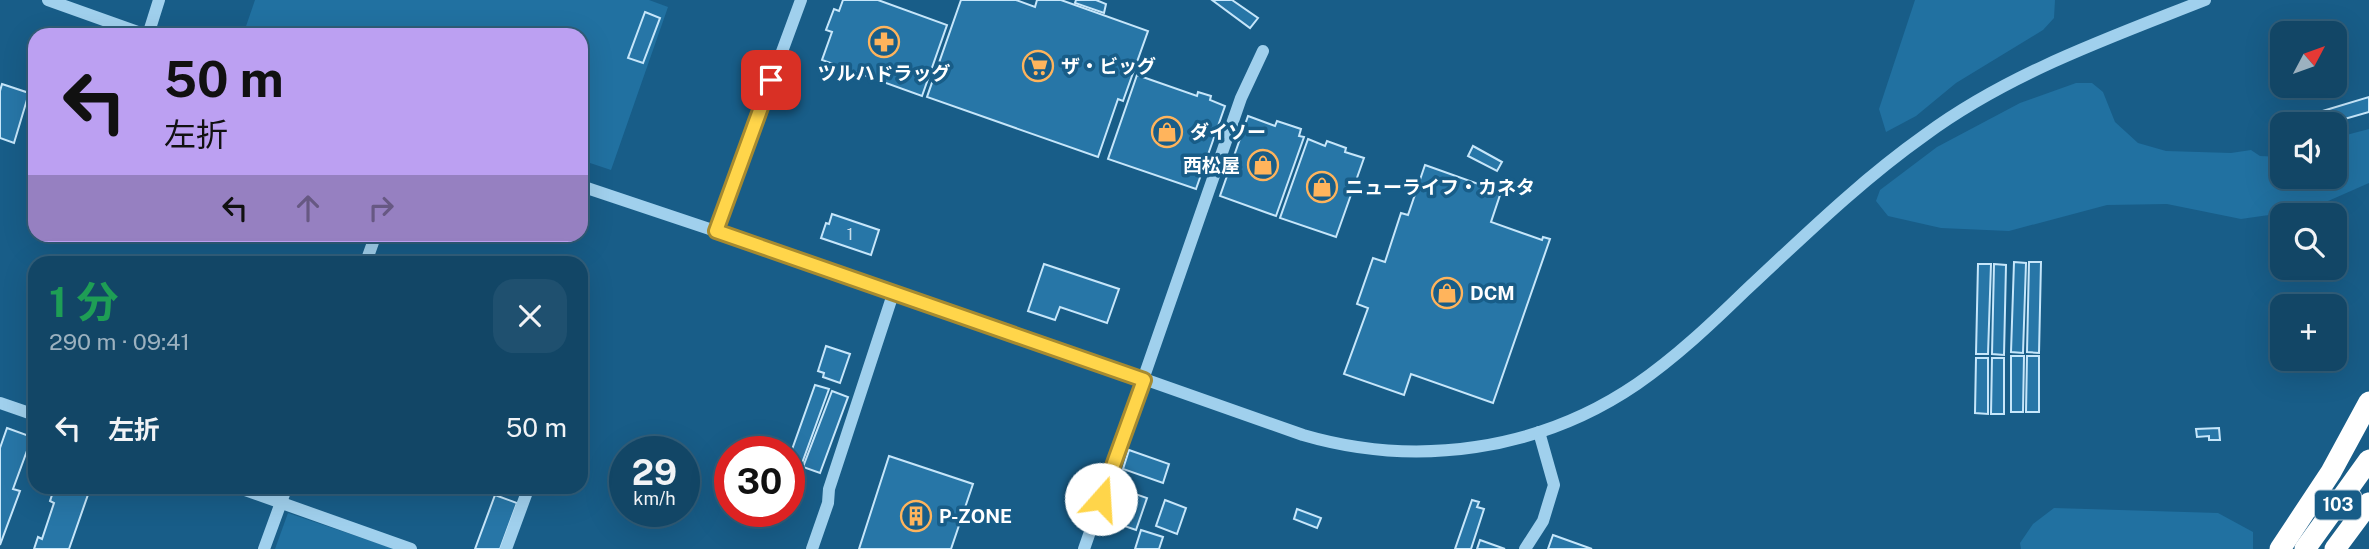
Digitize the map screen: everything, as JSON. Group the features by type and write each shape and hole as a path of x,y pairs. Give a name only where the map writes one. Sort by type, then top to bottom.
{"highway":[{"path":"2280,549 2331,472 2369,402"},
{"name":"103","path":"2305,549 2369,460"},
{"name":"103","path":"2335,549 2369,503"},
{"path":"2351,549 2369,527"}],"street":[{"path":"48,0 127,28"},
{"path":"149,28 159,0"},
{"path":"716,231 800,0"},
{"path":"588,188 894,291 1325,441 1407,453 1459,449 1539,432 1610,400 1656,369 1704,330 1853,190 1927,132 1971,104 2054,62 2206,0"},
{"path":"1084,549 1241,98 1263,51"},
{"path":"812,549 894,291"},
{"path":"0,403 28,413"},
{"path":"1525,549 1543,521 1554,485 1539,432"},
{"path":"256,494 411,549"},
{"path":"264,549 284,494"},
{"path":"506,549 526,494"}],"shaded area":[{"path":"255,0 649,0 668,7 611,170 588,162 588,28 245,28"},
{"path":"1915,0 2055,0 2054,18 2043,30 1956,83 1916,116 1886,132 1879,109"},
{"path":"2076,83 2092,83 2103,92 2115,122 2138,143 2166,151 2231,153 2251,150 2260,156 2270,156 2270,189 2347,189 2347,135 2369,129 2369,183 2324,203 2270,203 2270,215 2241,219 2167,204 2107,205 2009,231 1941,228 1888,216 1876,201 1880,190 1937,147 2020,103"},
{"path":"2054,508 2218,513 2253,532 2253,549 2021,549 2020,543 2033,524"},
{"path":"288,513 395,549 275,549"}],"building":[{"path":"843,0 878,0 947,25 922,96 822,60 832,32 826,30 834,9 839,11"},
{"path":"961,0 1016,0 1035,7 1037,0 1061,0 1148,31 1123,101 1118,99 1098,157 927,97"},
{"path":"1076,0 1096,0 1106,4 1104,13 1075,3"},
{"path":"1212,0 1232,0 1258,18 1250,28"},
{"path":"645,12 660,18 643,63 628,58"},
{"path":"1137,75 1197,96 1198,92 1211,96 1210,100 1225,106 1196,189 1108,159"},
{"path":"2,84 28,93 14,143 0,138"},
{"path":"2369,97 2369,112 2347,118 2347,112 2319,112"},
{"path":"1248,116 1275,126 1277,121 1301,129 1299,136 1304,137 1276,216 1220,196"},
{"path":"1308,139 1325,146 1327,141 1346,148 1345,152 1364,158 1336,237 1280,218"},
{"path":"1473,146 1502,162 1497,171 1468,156"},
{"path":"1425,165 1501,192 1491,222 1542,240 1543,237 1550,239 1493,403 1411,374 1404,395 1344,374 1368,308 1357,304 1373,258 1385,262 1401,213 1408,215"},
{"path":"832,214 879,230 871,255 821,238"},
{"path":"2014,262 2026,263 2023,353 2011,352"},
{"path":"2029,262 2041,262 2039,353 2027,352"},
{"path":"1044,264 1119,289 1107,323 1060,307 1055,320 1028,311"},
{"path":"1978,264 1991,264 1988,354 1976,354"},
{"path":"1994,264 2006,265 2004,355 1992,354"},
{"path":"826,346 850,354 840,383 823,377 824,373 818,371"},
{"path":"2011,356 2024,356 2023,412 2011,412"},
{"path":"2027,356 2039,356 2039,412 2026,412"},
{"path":"1976,358 1988,358 1988,414 1975,413"},
{"path":"1992,358 2004,358 2004,414 1991,414"},
{"path":"815,385 829,389 805,455 805,436 797,436"},
{"path":"832,391 848,397 820,473 805,468"},
{"path":"7,428 28,436 28,448 13,489 20,491 0,545 0,448"},
{"path":"2219,428 2220,440 2209,440 2209,436 2197,437 2196,429"},
{"path":"1129,450 1169,464 1163,483 1123,469"},
{"name":"P-ZONE","path":"889,456 973,484 951,549 859,549"},
{"path":"1115,487 1147,498 1136,530 1104,519"},
{"path":"52,494 88,494 69,549 34,549 38,537 42,539 54,503 50,501"},
{"path":"495,495 517,503 500,549 475,549"},
{"path":"1165,500 1186,508 1177,534 1156,526"},
{"path":"1472,500 1479,502 1477,507 1484,509 1471,549 1455,549"},
{"path":"1297,509 1321,518 1317,528 1294,519"},
{"path":"1141,530 1163,537 1159,549 1135,549"},
{"path":"1553,535 1592,549 1548,549"},
{"path":"1480,540 1505,549 1477,549"}],"place":[{"name":"ツルハドラッグ","path":"884,42"},
{"name":"ザ・ビッグ","path":"1038,66"},
{"name":"ダイソー","path":"1167,132"},
{"name":"西松屋","path":"1263,165"},
{"name":"ニューライフ・カネタ","path":"1322,187"},
{"name":"DCM","path":"1447,293"},
{"name":"P-ZONE","path":"916,516"}],"route":[{"path":"771,80 716,231 1144,380 1101,499"}]}
